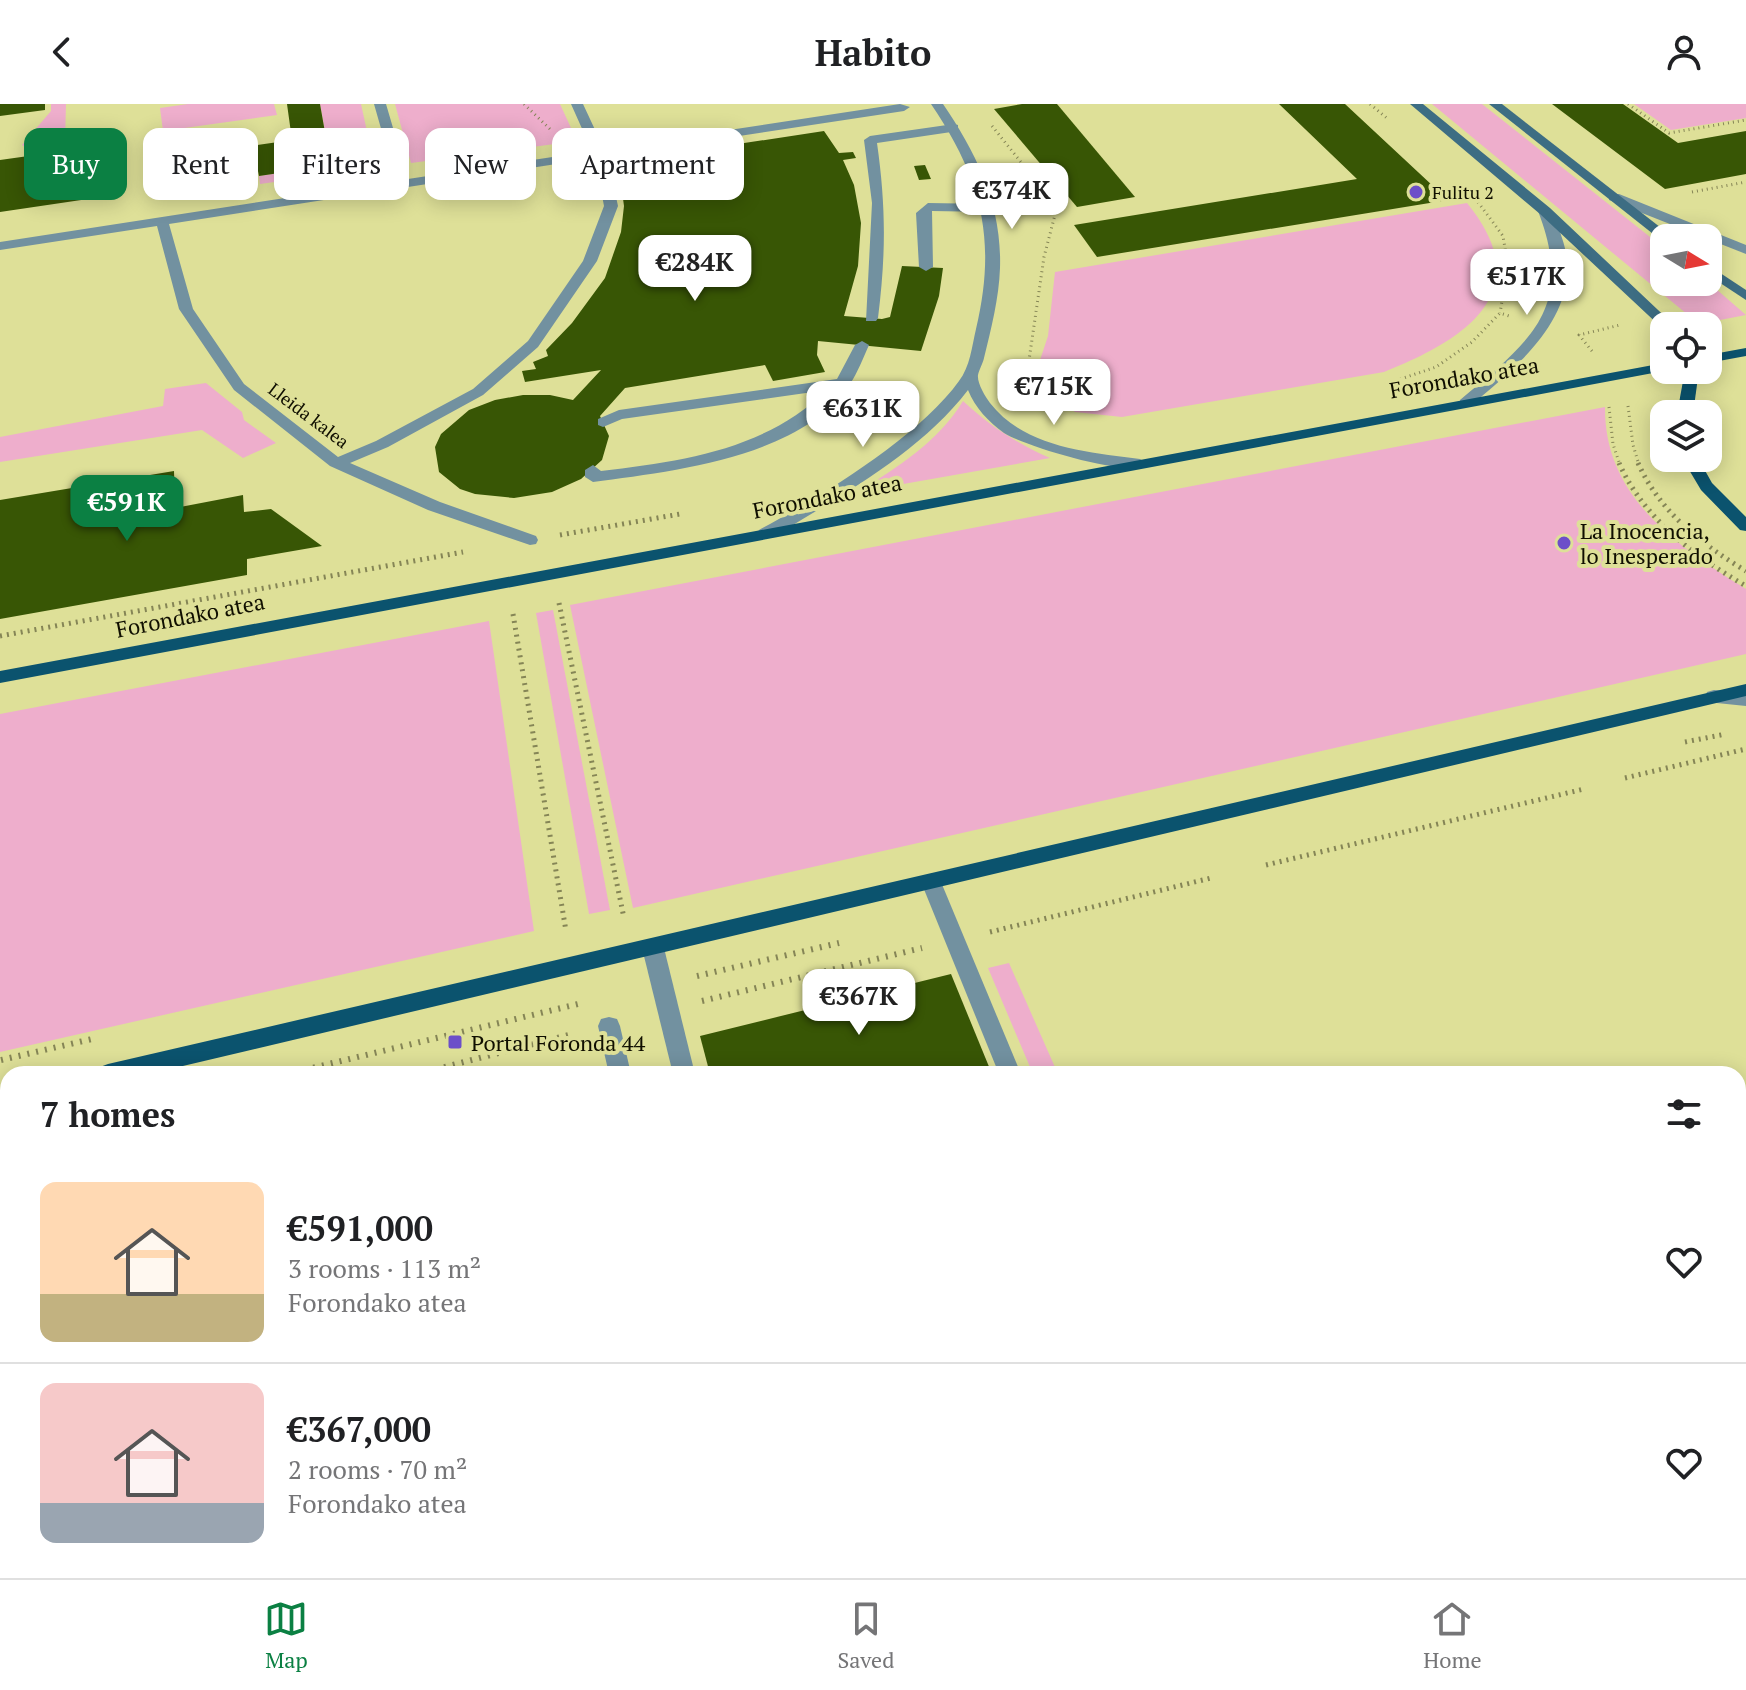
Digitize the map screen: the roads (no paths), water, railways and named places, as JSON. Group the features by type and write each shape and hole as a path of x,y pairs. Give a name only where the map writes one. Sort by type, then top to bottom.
{"main road":[{"path":"1722,356 1746,352"},
{"name":"Forondako atea","path":"0,677 1650,370"},
{"path":"1696,472 1710,491 1746,526"},
{"path":"165,1066 642,950 1746,690"}],"street":[{"path":"380,104 387,128"},
{"path":"577,104 588,128"},
{"path":"765,534 881,461 929,426 970,376 988,313 994,270 990,208 971,157 937,104"},
{"path":"1416,104 1545,211 1653,312"},
{"path":"1495,104 1650,225"},
{"path":"744,132 904,107"},
{"path":"871,318 878,265 879,203 870,140 954,128"},
{"path":"409,183 552,161"},
{"path":"1614,197 1746,250"},
{"path":"0,246 299,200"},
{"path":"336,463 382,444 478,392 533,344 590,261 611,206 610,200"},
{"path":"926,267 923,213 928,207 990,208"},
{"path":"1465,403 1521,355 1544,325 1558,295 1561,268 1558,246 1545,211"},
{"name":"Lleida kalea","path":"162,221 186,309 239,387 336,463 434,506 530,540"},
{"path":"1722,279 1746,296"},
{"path":"593,470 593,477 676,466 749,448 809,415 843,383 862,345"},
{"path":"970,376 980,400 996,418 1022,436 1083,455 1140,464"},
{"path":"603,422 619,415 843,383"},
{"path":"1714,697 1746,699"},
{"path":"931,882 1007,1066"},
{"path":"642,950 662,985 682,1066"},
{"path":"609,1026 618,1066"}],"place":[{"name":"Fulitu 2","path":"1416,192"},
{"name":"La Inocencia, lo Inesperado","path":"1564,543"},
{"name":"Portal Foronda 44","path":"455,1042"}]}
